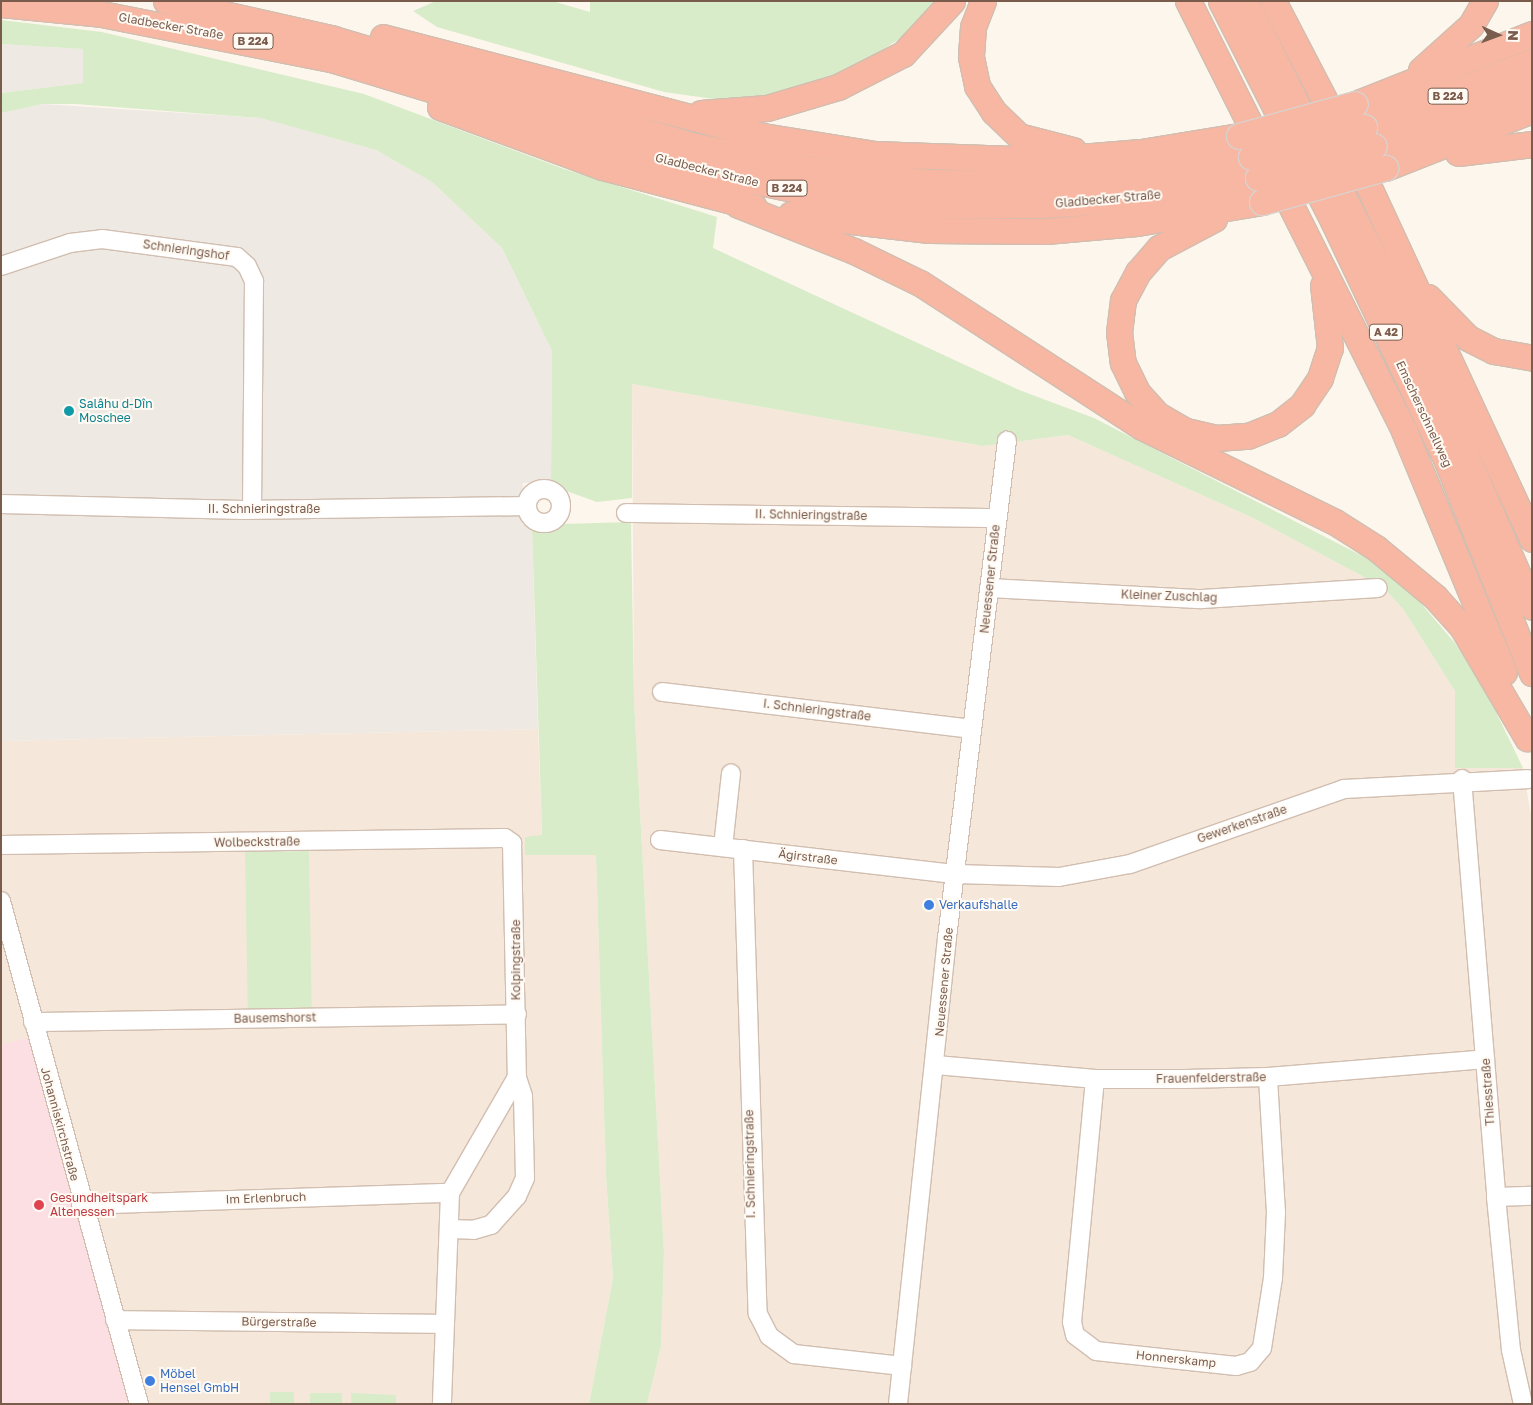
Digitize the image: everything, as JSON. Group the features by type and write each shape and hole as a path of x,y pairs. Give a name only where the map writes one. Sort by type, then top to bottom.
{"highway":[{"name":"Gladbecker Straße","path":"166,1 249,17 414,62 629,128 815,170 930,182 1044,183 1132,176 1249,157"},
{"path":"614,98 705,113 767,108 810,97 903,54 952,1"},
{"path":"982,1 973,27 971,57 977,86 994,112 1020,136 1100,155"},
{"path":"1188,1 1317,251 1404,431 1463,566 1529,745"},
{"name":"Emscherschnellweg","path":"1221,1 1429,423 1532,673"},
{"name":"Emscherschnellweg","path":"1245,1 1412,333 1532,607"},
{"path":"1272,1 1401,257 1532,539"},
{"path":"1286,1 1298,50"},
{"path":"1364,126 1424,69 1446,52 1485,1"},
{"name":"Gladbecker Straße","path":"1,4 156,23 331,59 691,168 813,193 930,205 1043,205 1134,198 1249,157 1532,84"},
{"path":"249,17 336,27 416,44 763,136 874,154 991,161 1100,155 1249,157"},
{"path":"1364,126 1532,34"},
{"path":"331,59 480,123 602,167 738,205 854,251 920,283 1142,427 1335,522 1376,548 1434,597 1462,627 1529,745"},
{"name":"Gladbecker Straße","path":"1364,126 1532,61"},
{"path":"1384,168 1532,110"},
{"path":"738,205 868,225 992,232 1104,227 1239,207 1384,168 1495,145 1532,144"},
{"path":"1239,207 1159,248 1138,272 1124,300 1119,332 1122,355 1137,392 1158,415 1186,431 1216,438 1248,436 1278,424 1302,405 1320,378 1330,348 1330,316 1317,251"},
{"path":"1401,257 1430,298 1468,338 1494,352 1532,358"}],"street":[{"name":"Schnieringshof","path":"1,266 70,243 102,239 237,257 247,266 254,281 252,509"},
{"name":"Neuessener Straße","path":"898,1404 972,729 1007,441"},
{"name":"II. Schnieringstraße","path":"1,504 252,509 527,506"},
{"name":"II. Schnieringstraße","path":"626,513 997,518"},
{"name":"Kleiner Zuschlag","path":"989,588 1202,600 1378,588"},
{"name":"I. Schnieringstraße","path":"662,692 972,729"},
{"path":"723,847 731,773"},
{"name":"Gewerkenstraße","path":"956,874 1059,877 1130,864 1344,789 1462,779 1529,780"},
{"name":"Thiesstraße","path":"1462,779 1496,1197 1511,1350 1523,1404"},
{"name":"Wolbeckstraße","path":"1,845 504,838 512,843"},
{"name":"Ägirstraße","path":"660,840 956,874"},
{"name":"Kolpingstraße","path":"448,1229 473,1230 491,1225 517,1196 525,1178 523,1096 518,1077 512,843"},
{"name":"I. Schnieringstraße","path":"743,849 758,1314 769,1336 794,1354 902,1366"},
{"name":"Johanniskirchstraße","path":"1,900 82,1205 139,1404"},
{"name":"Bausemshorst","path":"33,1022 517,1014"},
{"name":"Frauenfelderstraße","path":"936,1065 1095,1078 1268,1077 1485,1059"},
{"path":"442,1404 443,1324 450,1193 518,1077"},
{"name":"Honnerskamp","path":"1095,1078 1072,1322 1075,1335 1092,1351 1236,1366 1250,1362 1262,1348 1273,1278 1276,1213 1268,1077"},
{"name":"Im Erlenbruch","path":"82,1205 450,1193"},
{"path":"1496,1197 1532,1196"},
{"name":"Bürgerstraße","path":"115,1320 443,1324"}],"shaded area":[{"path":"1,44 83,49 83,83 1,93"},
{"path":"43,104 260,118 376,150 432,182 502,248 552,351 551,482 523,483 522,524 532,528 538,729 1,741 1,113"},
{"path":"632,384 983,446 1068,435 1253,518 1383,587 1403,609 1455,691 1456,768 1523,768 1532,821 1532,1404 647,1404 661,1346 664,1253 634,700"},
{"path":"538,729 542,836 525,855 596,855 606,1177 613,1278 589,1404 1,1404 1,741"},
{"name":"Gesundheitspark Altenessen","path":"31,1037 68,1171 128,1404 1,1404 1,1045"}],"green space":[{"path":"436,1 552,1 590,12 590,1 941,1 920,25 842,77 735,102 664,92 437,27 413,11"},
{"path":"1,20 102,32 364,94 564,169 717,217 713,248 1019,390 1094,418 1372,561 1419,601 1454,642 1481,681 1523,768 1455,768 1455,691 1403,609 1383,587 1253,518 1068,435 983,446 632,384 632,498 597,502 569,492 551,482 552,351 502,248 432,182 376,150 260,118 75,104 43,104 1,113 1,93 83,83 83,49 1,44"},
{"path":"631,522 634,700 664,1253 661,1346 647,1404 589,1404 613,1278 606,1177 596,855 525,855 525,837 542,835 532,528 551,531 562,524"},
{"path":"309,851 312,1008 248,1009 245,852"},
{"path":"270,1392 294,1392 294,1404 270,1404"},
{"path":"310,1393 342,1393 342,1404 310,1404"},
{"path":"351,1393 396,1395 396,1404 351,1404"}],"place":[{"name":"Salâhu d-Dîn Moschee","path":"69,411"},
{"name":"Verkaufshalle","path":"929,905"},
{"name":"Gesundheitspark Altenessen","path":"39,1205"},
{"name":"Möbel Hensel GmbH","path":"150,1381"}]}
